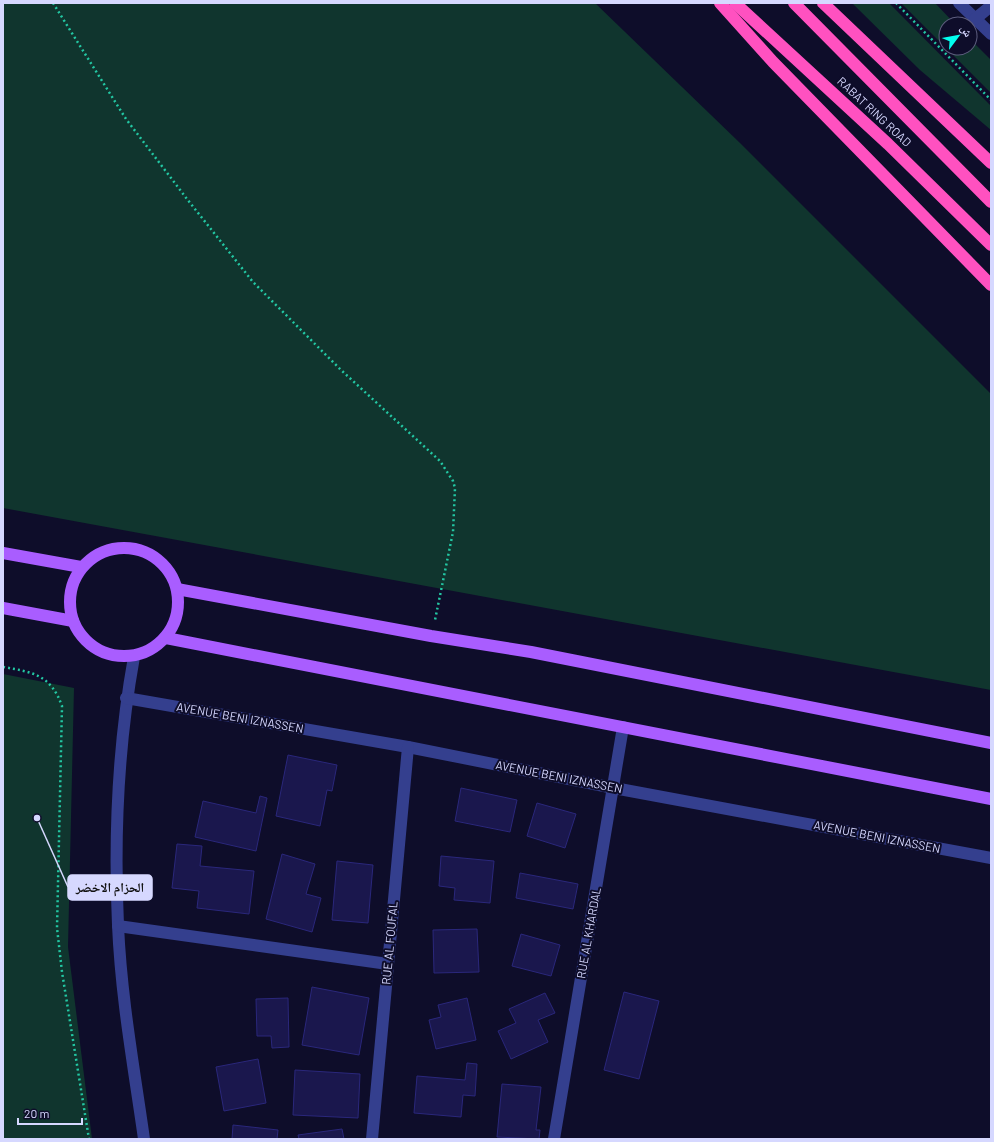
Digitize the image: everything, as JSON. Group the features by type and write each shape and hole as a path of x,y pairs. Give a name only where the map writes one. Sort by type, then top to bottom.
{"highway":[{"path":"720,3 773,62 991,285"},
{"name":"RABAT RING ROAD","path":"735,3 888,144 991,245"},
{"name":"RABAT RING ROAD","path":"794,3 991,202"},
{"path":"824,3 991,163"}],"main road":[{"path":"113,548 129,548 146,552 160,561 170,573 177,589 179,605 175,622 166,638 151,650 134,657 114,657 96,650 82,638 73,621 69,603 72,584 81,568 95,555 113,548"},
{"path":"3,553 81,568"},
{"path":"177,589 431,636 530,652 991,743"},
{"path":"3,608 73,621"},
{"path":"166,638 991,799"}],"street":[{"path":"959,3 972,16"},
{"path":"978,17 991,6"},
{"path":"978,22 991,34"},
{"path":"134,657 126,698 117,792 118,926 124,1000 144,1139"},
{"name":"AVENUE BENI IZNASSEN","path":"126,698 408,747 614,788 991,858"},
{"name":"RUE AL KHARDAL","path":"554,1139 623,727"},
{"name":"RUE AL FOUFAL","path":"372,1139 408,747"},
{"path":"118,926 388,964"}],"path":[{"path":"54,3 126,119 253,282 341,370 440,461 453,480 455,488 453,532 431,636"},
{"path":"896,3 991,100"},
{"path":"3,667 34,673 44,678 59,695 62,706 57,928 62,972 88,1139"}],"green space":[{"path":"3,3 595,3 740,143 991,394 991,690 3,508"},
{"path":"852,3 889,3 938,52 938,56 941,56 991,106 991,130 920,70"},
{"path":"901,3 935,3 947,16 938,16 938,40"},
{"path":"978,47 991,60 991,93 954,56 978,56"},
{"path":"3,674 74,688 68,947 92,1139 3,1139"}],"building":[{"path":"288,755 337,765 332,791 327,790 320,826 276,816"},
{"path":"461,788 517,800 510,832 455,821"},
{"path":"260,796 267,798 256,851 195,837 203,801 256,813"},
{"path":"537,803 576,814 565,848 527,836"},
{"path":"177,844 202,846 200,866 254,871 249,914 197,908 199,891 172,888"},
{"path":"282,854 315,864 306,894 321,898 312,932 266,919"},
{"path":"441,856 494,861 490,903 454,900 455,888 439,886"},
{"path":"337,861 373,865 368,923 332,920"},
{"path":"520,873 578,884 573,909 516,898"},
{"path":"477,929 479,972 434,973 433,930"},
{"path":"521,934 560,945 551,976 512,966"},
{"path":"312,987 369,998 359,1055 302,1045"},
{"path":"624,992 659,1001 639,1079 604,1070"},
{"path":"545,993 555,1013 538,1020 548,1042 511,1059 498,1031 516,1023 509,1009"},
{"path":"288,998 289,1047 272,1048 271,1036 257,1036 256,999"},
{"path":"467,998 476,1040 436,1049 429,1020 441,1017 438,1005"},
{"path":"258,1059 266,1103 224,1111 216,1067"},
{"path":"467,1063 477,1064 475,1096 463,1095 461,1117 414,1113 417,1076 465,1080"},
{"path":"295,1070 360,1074 358,1118 293,1115"},
{"path":"502,1084 541,1087 536,1130 540,1130 539,1139 497,1137"},
{"path":"233,1125 278,1130 277,1139 232,1139"},
{"path":"342,1129 344,1139 299,1139 298,1135"}],"place":[{"name":"الحزام الاخضر","path":"37,818"}]}
